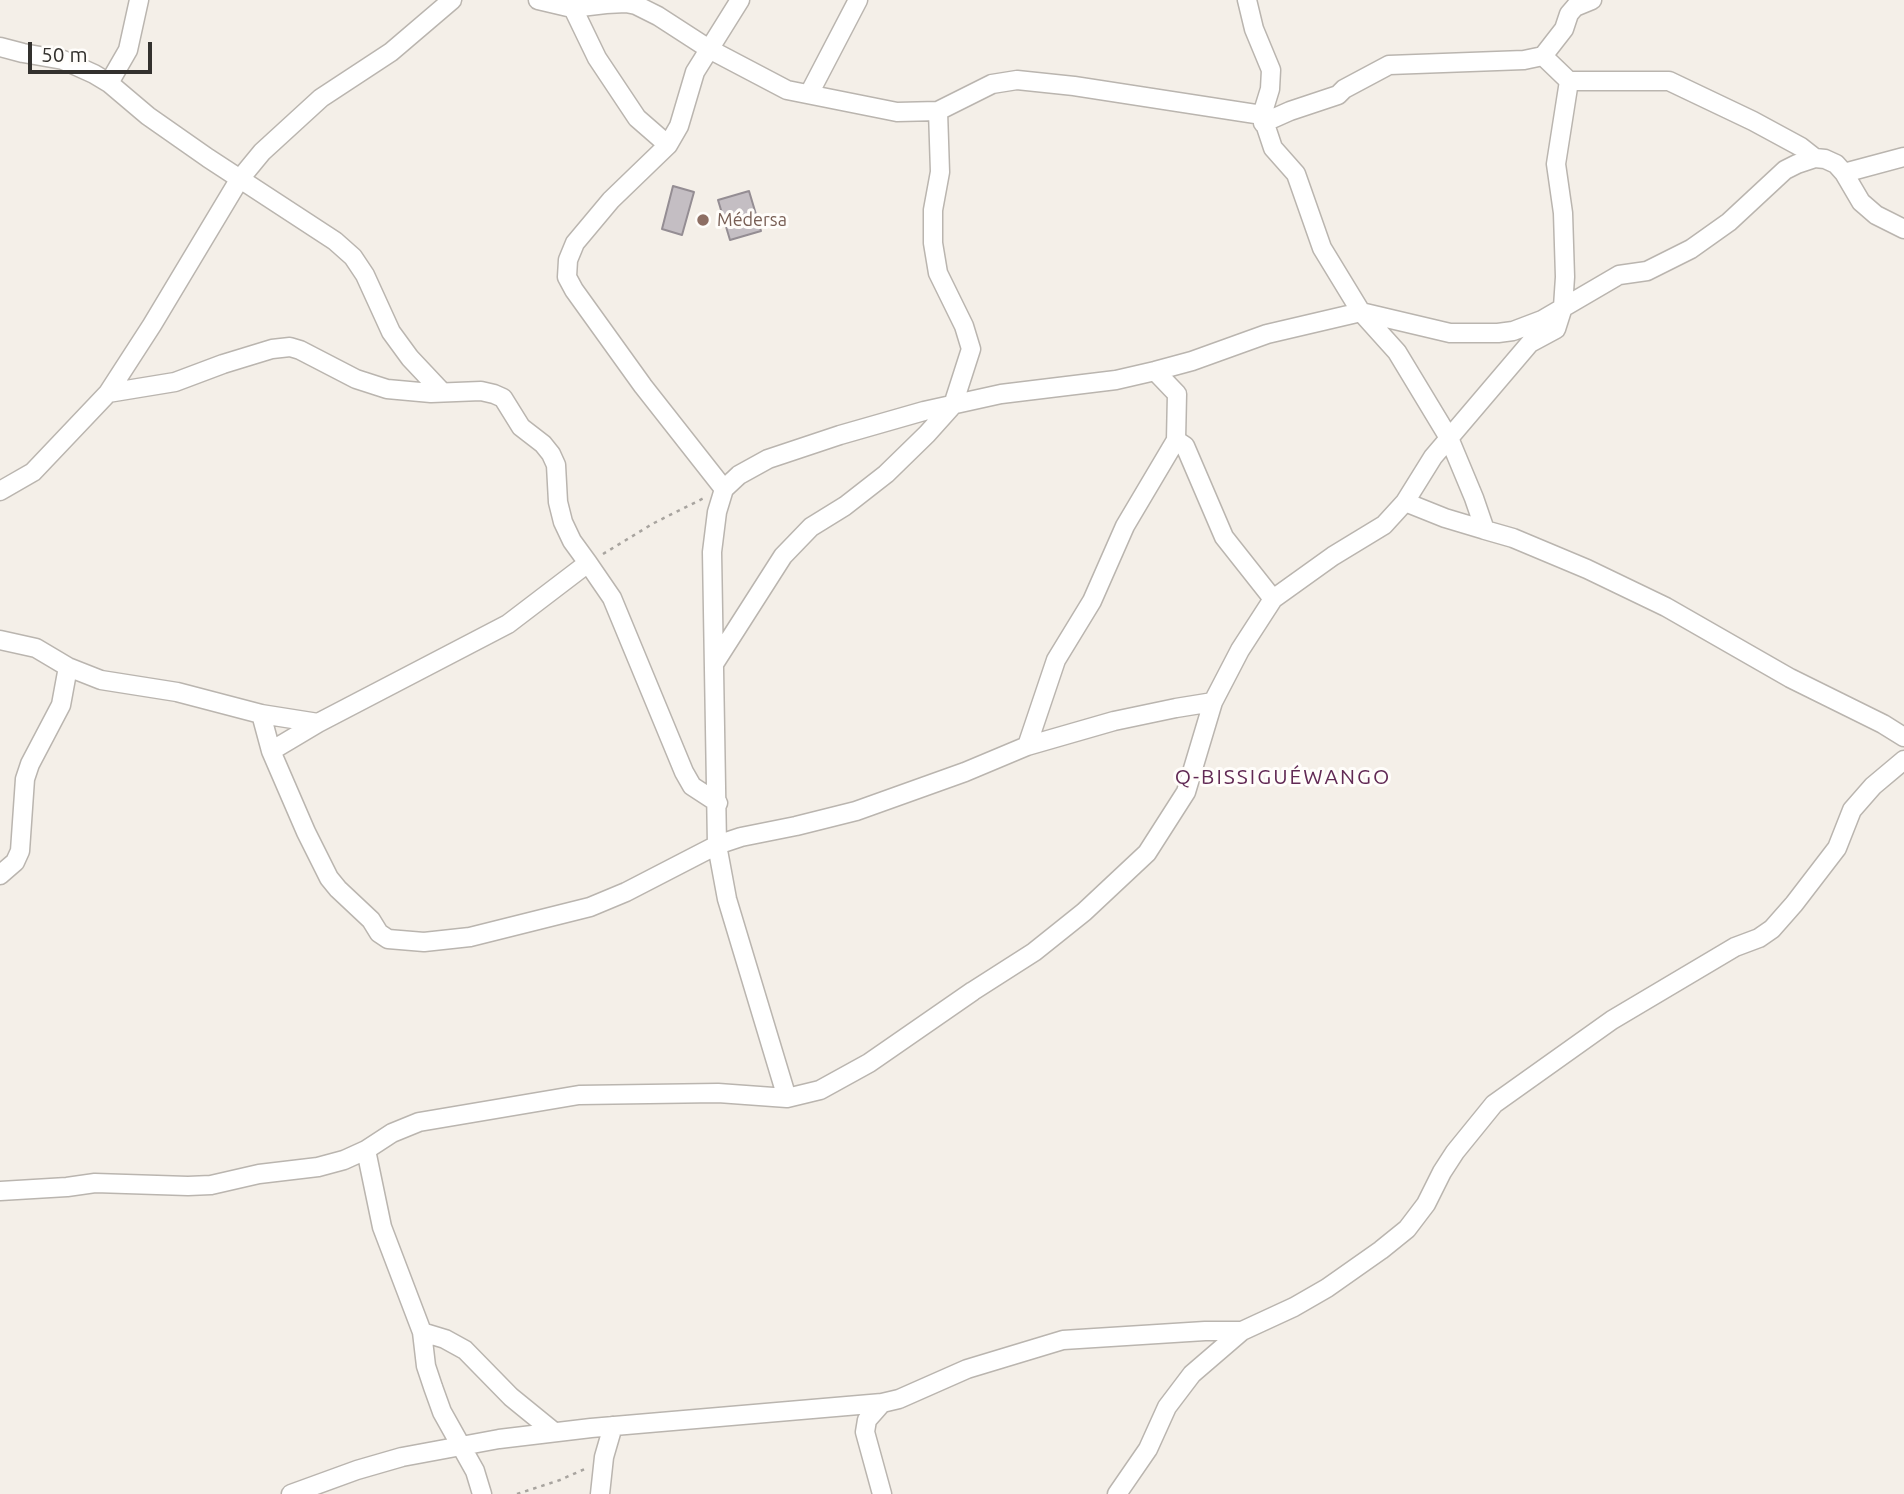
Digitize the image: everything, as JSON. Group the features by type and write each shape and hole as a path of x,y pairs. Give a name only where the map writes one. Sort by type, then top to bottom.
{"street":[{"path":"109,83 128,50 139,0"},
{"path":"0,491 33,472 108,393 160,313 239,180 262,152 321,98 391,52 452,0"},
{"path":"538,0 570,4 636,5 709,49 787,90 897,112 938,111 992,84 1017,80 1074,86 1263,119 1338,95 1344,89 1390,65 1543,57 1564,29 1569,14 1575,7 1592,0"},
{"path":"724,489 643,386 567,277 568,260 575,243 611,200 668,145 679,126 695,72 740,0"},
{"path":"809,94 858,0"},
{"path":"1247,0 1254,29 1271,70 1263,119 1273,148 1296,174 1321,248 1361,312 1397,352 1449,438 1485,530"},
{"path":"570,4 597,58 637,118 668,145"},
{"path":"0,47 23,54 63,60 109,83 148,116 239,180 335,242 353,257 365,275 391,332 410,358 442,392"},
{"path":"1543,57 1569,81 1669,81 1753,121 1801,147 1815,158 1836,164 1861,202 1876,215 1904,229"},
{"path":"0,1191 95,1183 211,1185 344,1160 392,1133 419,1122 579,1095 718,1093 787,1098 820,1090 869,1063 973,990 1034,952 1084,912 1147,853 1186,792 1213,702 1240,650 1273,599 1333,556 1384,525 1405,502 1433,457 1530,342 1538,336 1555,331 1563,307 1563,213 1556,164 1569,81"},
{"path":"714,664 783,556 811,527 845,506 886,474 953,405 971,349 964,326 938,273 933,243 933,210 940,172 938,111"},
{"path":"1844,173 1904,157"},
{"path":"787,1098 727,899 718,845 712,552 717,512 724,489 739,475 768,459 841,435 953,405 1001,394 1115,380 1155,371 1192,361 1267,334 1361,312 1450,333 1498,333 1529,326 1619,275 1647,271 1690,249 1729,222 1785,170 1815,158"},
{"path":"108,393 175,382 272,349 290,347 356,379 387,389 481,391 503,398 521,427 551,454 556,465 562,522 612,598 684,772 692,786 718,803"},
{"path":"1027,746 1056,660 1092,601 1125,526 1176,440 1177,394 1155,371"},
{"path":"1176,440 1185,446 1224,537 1273,599"},
{"path":"1405,502 1445,519 1513,538 1666,607 1790,678 1904,737"},
{"path":"271,751 318,723 508,624 588,563"},
{"path":"0,640 36,648 68,667 101,680 177,692 261,713 318,723"},
{"path":"0,875 15,862 20,851 25,779 61,705 68,667"},
{"path":"261,713 271,751 324,870 338,890 371,920 379,933 388,939 412,942 452,940 590,907 626,892 718,845 741,837 856,811 965,772 1027,746 1114,721 1213,702"},
{"path":"1117,1494 1148,1449 1167,1407 1192,1374 1242,1331 1327,1288 1407,1229 1426,1204 1441,1172 1494,1104 1612,1020 1735,947 1759,938 1772,929 1837,848 1852,810 1873,786 1904,760"},
{"path":"366,1150 382,1227 422,1332 426,1366 433,1388 442,1412 475,1471 482,1494"},
{"path":"291,1494 402,1457 554,1432 882,1403 899,1399 967,1369 1063,1340 1242,1331"},
{"path":"422,1332 445,1339 465,1350 511,1397 554,1432"},
{"path":"882,1403 867,1420 865,1432 882,1494"},
{"path":"600,1494 604,1457 613,1426"}],"path":[{"path":"588,563 654,523 724,489"},
{"path":"517,1494 560,1480 604,1457"}],"building":[{"path":"673,186 694,192 682,235 662,229"},
{"path":"749,191 761,231 730,240 718,200"}],"place":[{"name":"Médersa","path":"703,220"}],"district":[{"name":"Q-BISSIGUÉWANGO","path":"1283,777"}]}
